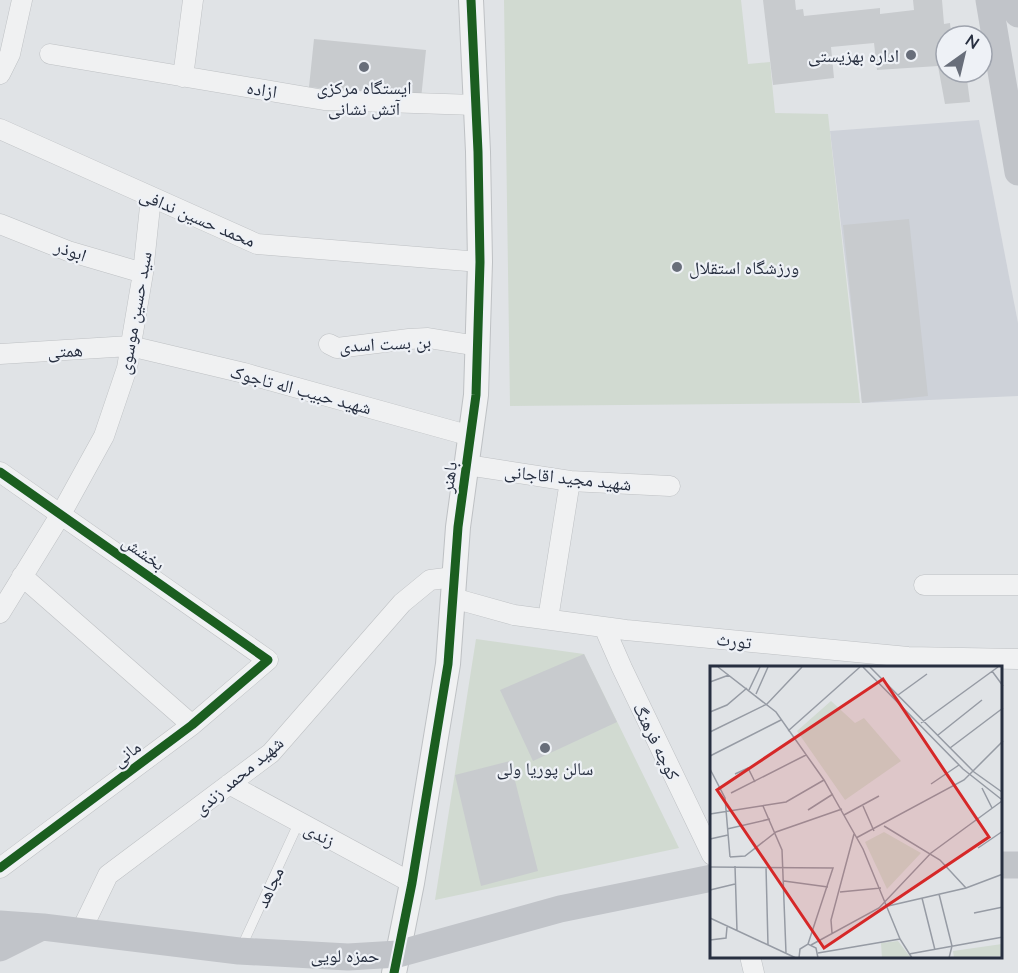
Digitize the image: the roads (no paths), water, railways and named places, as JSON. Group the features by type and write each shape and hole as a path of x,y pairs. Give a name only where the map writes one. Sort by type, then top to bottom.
{"main road":[{"path":"988,0 1018,172"},
{"path":"1015,0 1018,14"},
{"name":"حمزه لویی","path":"0,924 81,931 239,951 348,957 396,964 560,909 710,878"},
{"path":"0,948 43,927"}],"street":[{"path":"0,74 10,54 22,0"},
{"path":"183,76 193,0"},
{"name":"باهنر","path":"396,964 412,883 448,664 458,527 476,395 480,262 471,0"},
{"name":"ازاده","path":"50,54 324,100 475,105"},
{"name":"محمد حسین ندافی","path":"0,129 257,244 480,262"},
{"name":"سید حسین موسوی","path":"0,613 62,514 104,436 127,368 143,273 151,197"},
{"name":"ابوذر","path":"0,224 68,251 143,273"},
{"name":"بن بست اسدی","path":"329,344 337,348 429,338 477,346"},
{"name":"همتی","path":"0,354 130,346"},
{"name":"شهید حبیب اله تاجوک","path":"130,346 244,373 471,436"},
{"name":"شهید مجید اقاجانی","path":"467,465 570,481 670,486"},
{"name":"بخشش","path":"0,472 268,660"},
{"path":"548,620 570,481"},
{"path":"22,576 192,725"},
{"name":"شهید محمد زندی","path":"81,931 108,875 270,753 402,603 430,580 454,588"},
{"path":"924,585 1018,585"},
{"name":"تورث","path":"454,588 514,615 548,620 908,657 1018,659"},
{"name":"کوچه فرهنگ","path":"604,627 621,668 710,851"},
{"name":"مانی","path":"0,868 192,725 268,660"},
{"name":"زندی","path":"229,784 412,883"},
{"path":"750,958 754,973"}],"lane":[{"name":"مجاهد","path":"239,951 299,822"}],"place":[{"name":"اداره بهزیستی","path":"911,55"},
{"name":"ایستگاه مرکزی آتش نشانی","path":"364,67"},
{"name":"ورزشگاه استقلال","path":"677,267"},
{"name":"سالن پوریا ولی","path":"545,748"}]}
